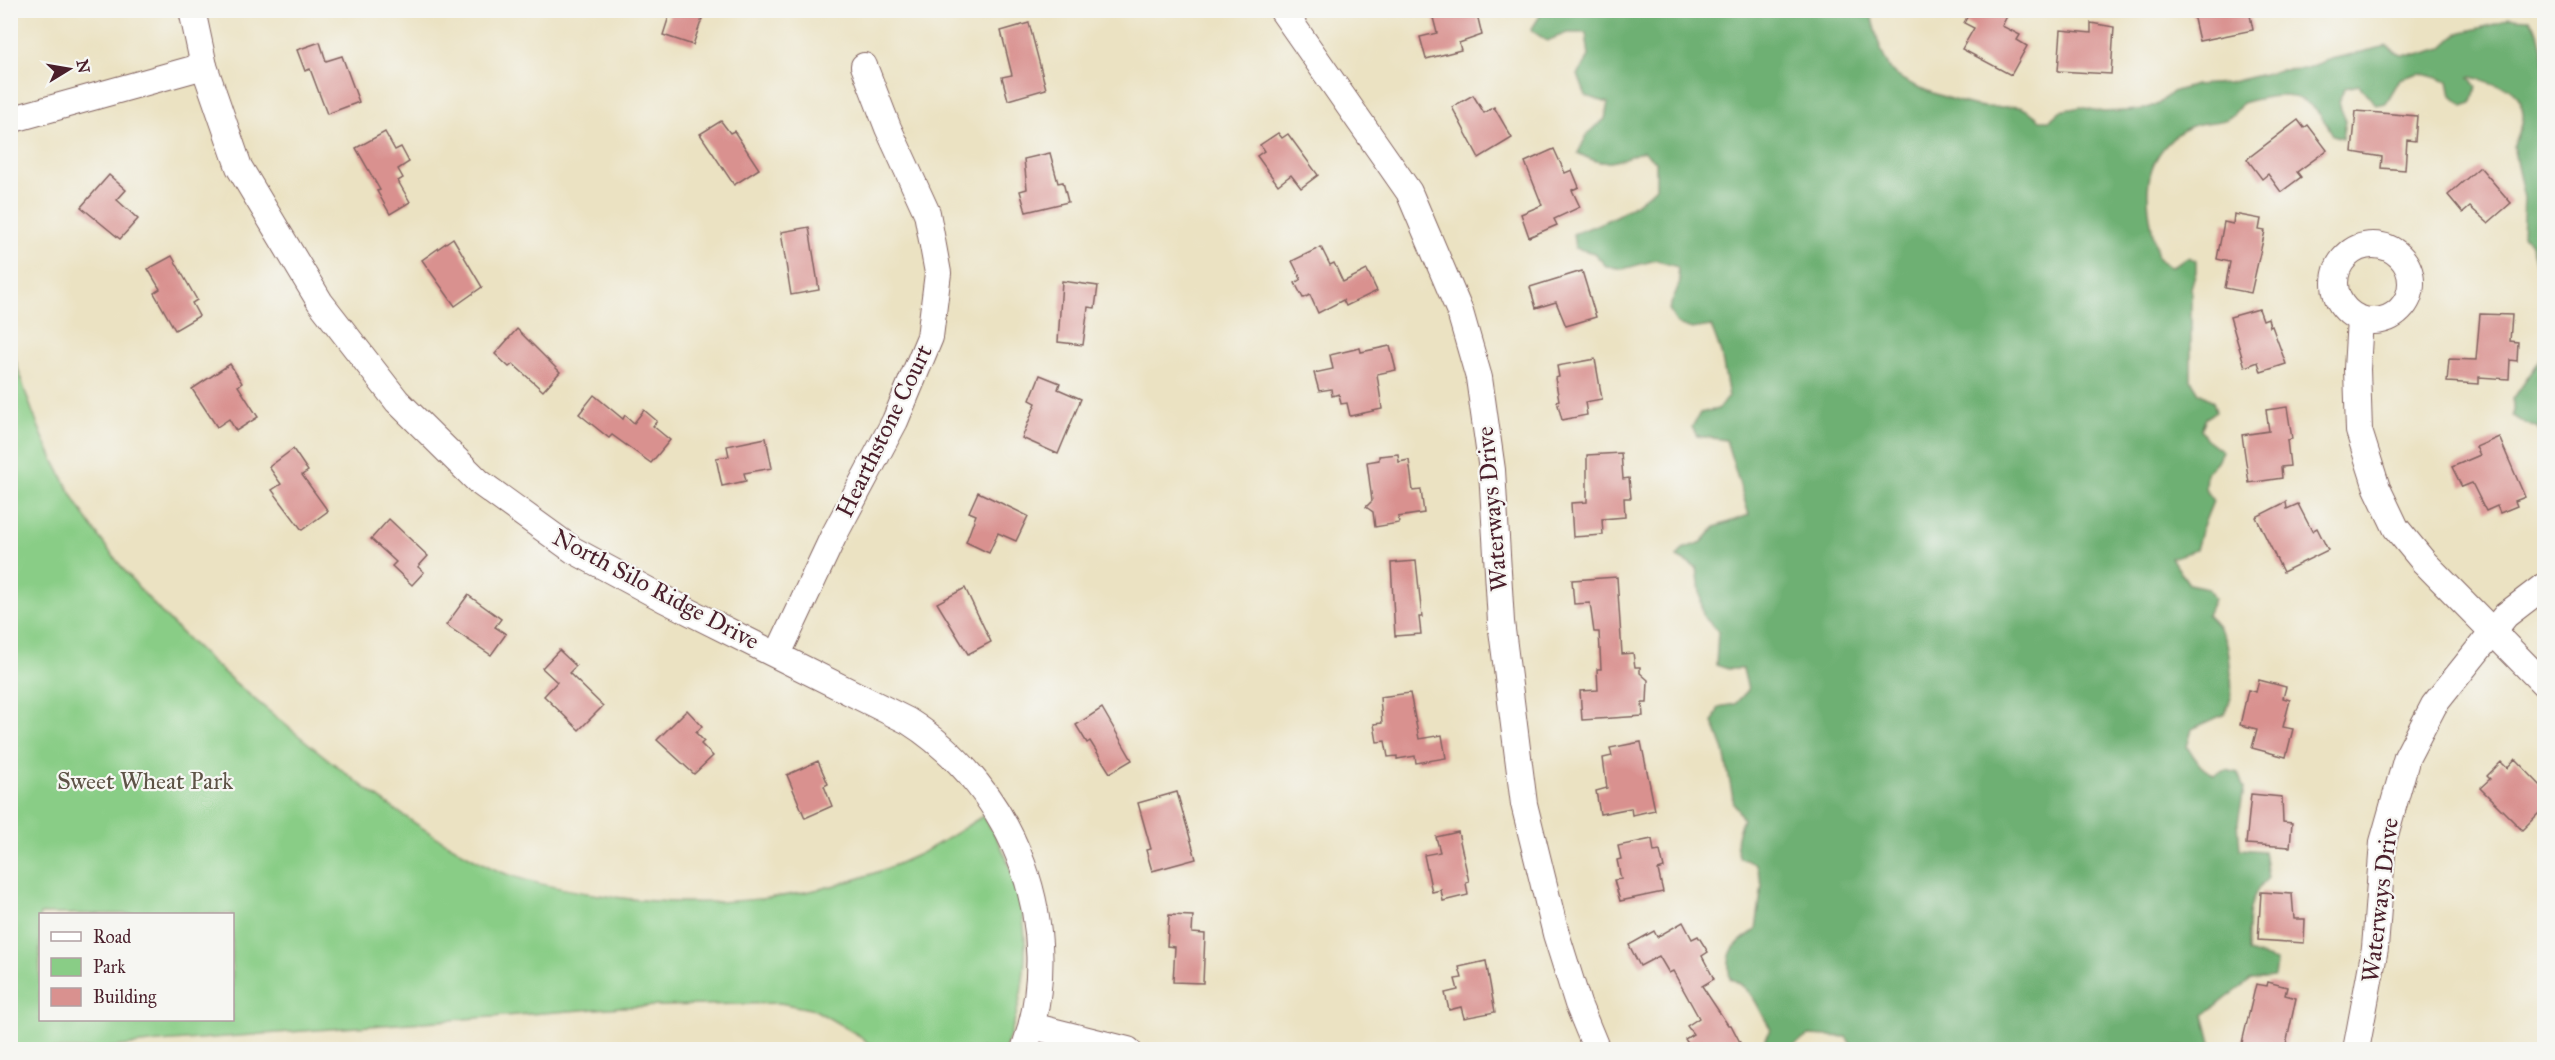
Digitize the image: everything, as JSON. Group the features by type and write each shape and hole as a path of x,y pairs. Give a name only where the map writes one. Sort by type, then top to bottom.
{"street":[{"name":"North Silo Ridge Drive","path":"192,10 204,66 239,167 263,210 320,302 397,401 479,482 573,550 664,599 778,654 924,731 961,764 998,812 1024,869 1036,916 1038,966 1028,1038"},
{"name":"Waterways Drive","path":"1282,10 1408,192 1460,312 1479,378 1488,442 1501,622 1524,804 1556,934 1578,1004 1597,1050"},
{"path":"10,120 204,66"},
{"name":"Hearthstone Court","path":"778,654 833,537 895,421 930,337 938,273 927,213 888,128 864,66"},
{"path":"2360,319 2357,369 2360,431 2377,488 2396,528 2424,562 2544,684"},
{"name":"Waterways Drive","path":"2356,1050 2375,948 2383,842 2407,757 2433,705 2506,615 2544,586"},
{"path":"1028,1038 1128,1050"}],"green space":[{"path":"1543,11 1870,11 1884,57 1892,71 1899,77 1922,89 1977,106 2020,107 2040,120 2050,120 2060,111 2081,107 2103,112 2141,110 2158,104 2172,92 2195,85 2227,83 2280,70 2304,69 2331,59 2387,46 2401,55 2418,55 2442,48 2458,33 2492,25 2509,18 2530,19 2539,36 2544,57 2544,292 2530,241 2522,236 2524,198 2513,146 2523,116 2520,102 2510,88 2469,77 2476,87 2472,103 2463,106 2452,96 2449,81 2420,73 2400,79 2386,103 2376,105 2359,85 2345,88 2338,102 2346,121 2343,138 2333,135 2315,109 2306,102 2285,96 2258,99 2242,103 2232,115 2224,120 2195,125 2182,131 2158,155 2152,169 2148,197 2149,212 2158,258 2170,267 2188,257 2196,261 2196,271 2191,288 2191,380 2199,393 2213,401 2216,412 2206,418 2201,430 2206,439 2222,451 2217,461 2206,473 2205,489 2213,501 2196,550 2171,558 2189,584 2208,588 2214,599 2207,615 2224,636 2231,674 2231,694 2225,714 2192,729 2187,747 2200,765 2214,775 2226,770 2238,773 2244,789 2238,822 2240,849 2264,851 2268,878 2255,894 2249,912 2248,952 2276,961 2274,977 2252,979 2204,1015 2212,1046 2168,1047 2153,1050 1855,1050 1846,1037 1809,1035 1790,1049 1760,1049 1771,1029 1755,1000 1745,988 1730,978 1729,961 1737,944 1756,930 1762,885 1756,864 1740,858 1738,853 1737,838 1743,819 1734,804 1724,751 1713,722 1719,707 1735,704 1748,690 1743,669 1728,669 1716,665 1718,631 1703,616 1697,568 1677,557 1683,549 1702,542 1715,527 1749,515 1726,440 1697,436 1692,427 1700,413 1718,409 1729,397 1721,353 1711,326 1692,329 1677,324 1669,309 1680,282 1677,267 1656,260 1623,269 1606,266 1594,253 1575,248 1573,234 1618,215 1656,187 1656,162 1643,151 1610,162 1596,161 1578,153 1588,133 1605,119 1608,103 1586,96 1578,75 1589,56 1586,33 1567,33 1547,41 1531,30"},
{"name":"Sweet Wheat Park","path":"10,339 27,398 50,452 76,502 107,548 142,591 181,633 224,673 296,733 376,796 460,851 502,872 562,889 644,900 723,902 801,893 877,872 922,853 983,816 1000,844 1012,872 1020,901 1025,959 1022,989 1005,1049 875,1049 860,1036 815,1010 780,1003 622,1007 159,1042 96,1049 11,1049"},
{"path":"2544,354 2544,441 2537,426 2525,424 2513,416 2513,399"}],"building":[{"path":"671,10 705,10 693,45 663,35"},
{"path":"1431,10 1476,10 1482,35 1459,43 1461,50 1426,59 1420,37 1437,33"},
{"path":"1971,10 1997,10 2007,16 2002,26 2020,35 2017,40 2027,46 2011,75 1962,49 1974,28 1964,23"},
{"path":"2192,10 2249,10 2253,30 2199,41"},
{"path":"1029,23 1046,89 1008,100 1002,77 1012,75 1001,31"},
{"path":"2091,23 2114,27 2111,74 2058,71 2061,30 2091,33"},
{"path":"320,42 326,61 342,56 359,102 327,114 310,69 305,71 297,50"},
{"path":"1473,95 1484,113 1494,107 1512,138 1479,158 1452,107"},
{"path":"2356,111 2417,116 2415,141 2407,140 2405,170 2381,168 2382,157 2352,152"},
{"path":"2298,120 2304,128 2308,125 2327,150 2297,172 2301,177 2281,192 2268,174 2262,179 2247,159"},
{"path":"721,121 730,133 734,131 759,169 734,185 700,134"},
{"path":"385,132 395,150 401,147 409,162 398,169 403,178 398,181 410,202 390,214 377,191 380,190 356,148"},
{"path":"1278,133 1282,138 1288,134 1318,175 1301,188 1291,175 1278,185 1257,156 1264,151 1260,145"},
{"path":"1554,149 1565,173 1572,170 1579,187 1572,190 1580,207 1554,219 1557,225 1529,237 1521,214 1542,205 1525,162"},
{"path":"1050,153 1058,183 1063,182 1068,202 1026,212 1020,191 1027,189 1024,159"},
{"path":"2480,167 2511,203 2488,223 2470,207 2463,213 2448,195"},
{"path":"109,175 126,190 117,200 138,219 120,239 81,207"},
{"path":"2234,214 2261,219 2259,230 2265,231 2251,293 2225,288 2230,262 2217,259 2224,222 2233,224"},
{"path":"809,227 819,290 791,295 781,232"},
{"path":"453,238 482,287 455,306 422,260"},
{"path":"1321,247 1330,265 1334,263 1343,282 1367,270 1377,291 1346,306 1343,300 1318,313 1310,295 1303,298 1295,283 1301,279 1292,261"},
{"path":"172,256 197,300 192,303 199,316 175,330 154,293 160,289 148,269"},
{"path":"1582,271 1596,317 1566,326 1556,302 1536,308 1530,287"},
{"path":"1062,281 1098,286 1095,308 1088,307 1083,345 1058,342"},
{"path":"2259,309 2263,320 2268,318 2270,327 2272,326 2286,364 2261,372 2258,362 2245,367 2230,317"},
{"path":"2480,314 2512,315 2510,341 2518,342 2517,361 2510,360 2509,379 2479,377 2479,384 2447,382 2449,359 2476,360"},
{"path":"517,329 560,372 543,391 513,364 509,367 495,354"},
{"path":"1390,346 1396,370 1377,374 1382,409 1350,416 1347,403 1341,404 1339,394 1332,396 1331,389 1319,391 1314,373 1333,369 1330,355 1360,348 1361,352"},
{"path":"1595,359 1602,399 1585,402 1587,415 1562,420 1557,401 1559,400 1555,378 1559,377 1557,366"},
{"path":"230,364 242,383 238,386 258,417 236,431 229,419 217,427 192,389"},
{"path":"1040,375 1060,383 1058,389 1081,399 1058,454 1022,438 1036,403 1030,400"},
{"path":"594,395 623,419 625,415 634,423 644,410 657,421 653,426 670,440 651,463 612,435 609,438 579,414"},
{"path":"2287,407 2292,439 2287,440 2290,466 2281,467 2282,478 2249,483 2242,435 2269,431 2266,410"},
{"path":"2499,437 2525,497 2515,501 2517,506 2500,513 2497,506 2486,511 2472,483 2462,487 2452,467 2480,455 2476,447"},
{"path":"766,438 772,468 744,473 746,481 722,486 716,458 729,456 727,446"},
{"path":"293,449 308,471 302,475 328,511 302,530 272,490 281,484 269,467"},
{"path":"1621,453 1623,479 1629,478 1631,498 1624,498 1625,517 1602,519 1603,535 1573,537 1571,503 1587,502 1587,455"},
{"path":"1398,454 1399,462 1409,460 1413,491 1421,490 1424,513 1398,517 1399,523 1375,527 1373,512 1366,507 1372,501 1367,462 1379,460 1379,456"},
{"path":"978,492 1028,516 1016,541 998,533 989,553 966,542 976,515 969,512"},
{"path":"2286,502 2287,509 2298,504 2312,531 2317,528 2328,550 2283,572 2256,517"},
{"path":"389,519 428,556 418,567 424,572 412,585 392,566 396,562 371,539"},
{"path":"1416,561 1422,617 1419,617 1421,634 1395,636 1391,563"},
{"path":"1617,577 1622,654 1633,653 1635,667 1640,667 1640,673 1648,680 1647,703 1642,703 1643,716 1582,720 1580,691 1598,690 1597,669 1601,669 1599,632 1594,632 1590,603 1574,604 1572,580"},
{"path":"965,588 991,642 968,654 937,603"},
{"path":"468,595 501,619 495,627 506,634 491,655 446,625"},
{"path":"559,650 576,666 569,673 603,706 579,730 544,696 557,682 542,668"},
{"path":"2259,680 2286,687 2283,698 2290,700 2283,727 2293,729 2286,757 2252,748 2257,729 2240,725 2248,690 2256,692"},
{"path":"1410,693 1419,739 1442,735 1446,758 1416,763 1415,756 1397,759 1397,756 1388,757 1385,741 1377,742 1374,724 1382,723 1380,697"},
{"path":"1102,708 1132,760 1110,773 1090,741 1087,743 1076,725"},
{"path":"687,710 702,726 696,733 704,741 701,744 713,756 694,774 657,740"},
{"path":"1641,742 1655,810 1632,815 1631,808 1600,814 1596,791 1607,788 1603,758 1612,756 1610,748"},
{"path":"2515,759 2544,789 2544,808 2522,830 2480,788 2490,779 2487,776 2501,762 2507,768"},
{"path":"818,761 828,784 824,786 832,806 805,818 787,775"},
{"path":"1177,792 1196,859 1152,871 1146,850 1151,849 1138,803"},
{"path":"2251,794 2282,797 2283,822 2292,823 2290,847 2246,844"},
{"path":"1458,832 1469,882 1466,883 1468,895 1443,901 1441,890 1432,892 1424,855 1440,852 1436,837"},
{"path":"1652,839 1654,852 1660,851 1664,868 1658,870 1663,892 1620,901 1614,880 1621,879 1617,860 1621,859 1618,846"},
{"path":"2261,892 2292,894 2294,919 2305,919 2304,943 2258,940"},
{"path":"1169,915 1193,916 1192,933 1205,934 1203,983 1173,982 1175,947 1167,946"},
{"path":"1683,922 1692,939 1698,936 1708,952 1702,956 1714,979 1702,986 1728,1025 1731,1025 1744,1050 1692,1050 1685,1039 1693,1034 1687,1026 1699,1018 1673,971 1669,973 1659,956 1640,966 1629,945 1654,931 1657,937"},
{"path":"1486,961 1495,1012 1464,1018 1461,1007 1449,1010 1445,993 1458,990 1455,979 1462,978 1459,967"},
{"path":"2268,982 2287,987 2285,995 2296,998 2285,1050 2265,1045 2264,1050 2241,1047 2256,984 2267,986"}]}
